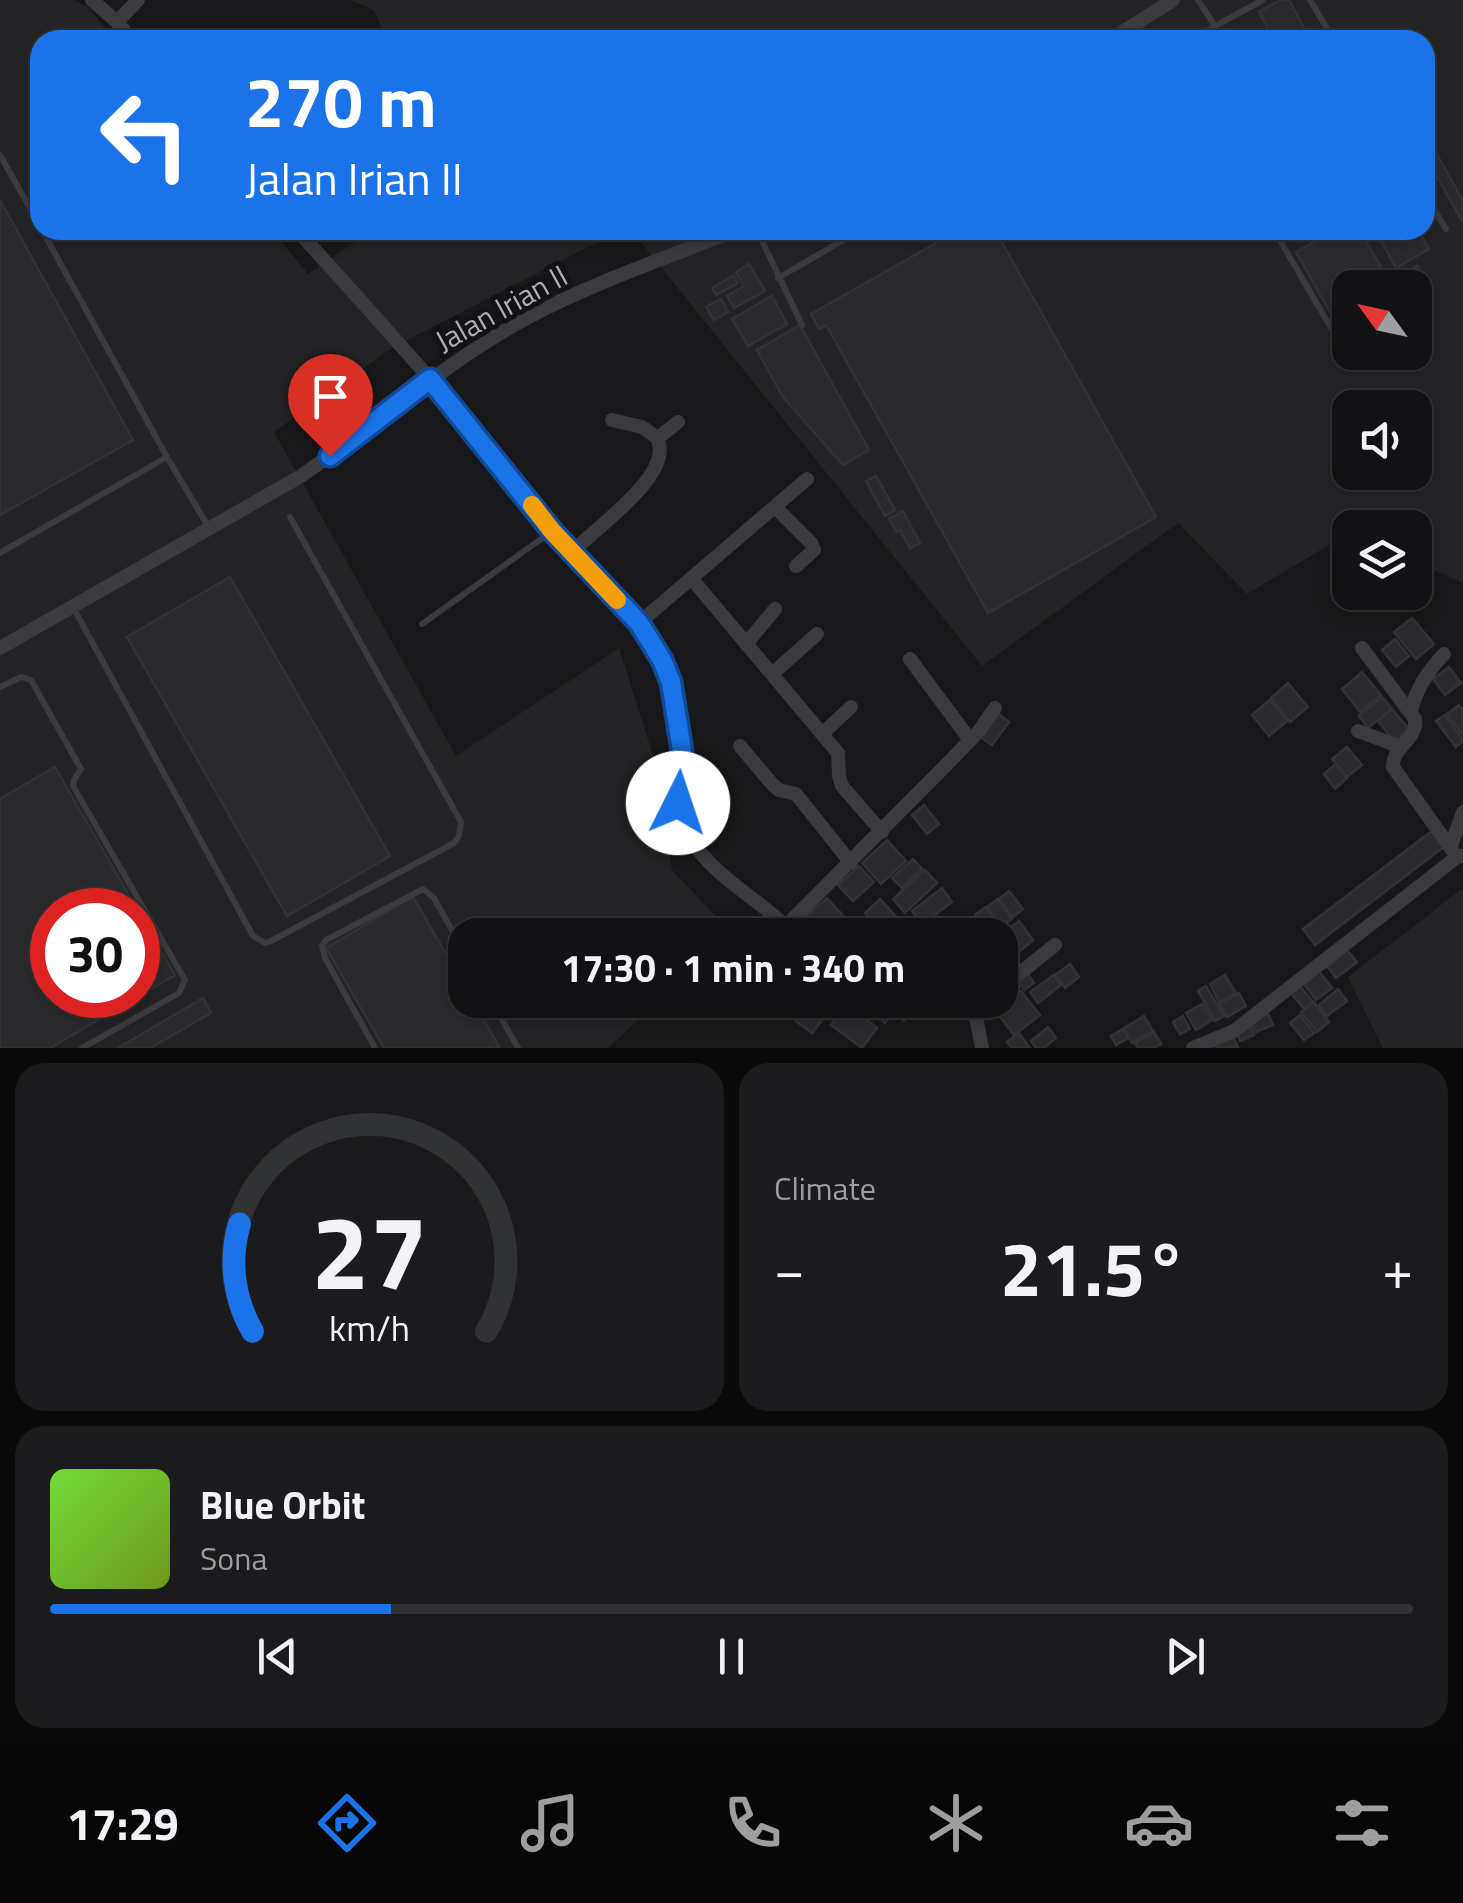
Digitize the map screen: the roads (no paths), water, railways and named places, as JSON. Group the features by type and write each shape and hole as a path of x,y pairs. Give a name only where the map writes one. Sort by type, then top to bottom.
{"street":[{"path":"92,0 124,30"},
{"path":"117,22 138,0"},
{"path":"1126,30 1173,0"},
{"path":"306,240 430,379 552,531 639,623 671,682 682,751 678,803 682,822 712,865 775,918"},
{"name":"Jalan Irian II","path":"0,648 302,476 430,379 525,319 711,240"},
{"path":"572,552 637,491 659,459 658,438 642,427 612,420"},
{"path":"658,438 678,422"},
{"path":"639,623 806,480"},
{"path":"775,507 814,550 796,566"},
{"path":"692,580 838,752 842,786 882,832"},
{"path":"746,644 775,610"},
{"path":"772,674 818,634"},
{"path":"1362,648 1411,712 1416,727 1392,759 1393,766 1457,853"},
{"path":"1411,712 1417,692 1444,654"},
{"path":"910,659 970,740"},
{"path":"822,734 851,707"},
{"path":"802,918 970,740 994,708"},
{"path":"1358,731 1401,746"},
{"path":"740,746 773,785 796,794 851,863"},
{"path":"1193,1048 1234,1031 1457,853 1463,812"},
{"path":"1018,976 1055,945"},
{"path":"975,1018 982,1048"}],"lane":[{"path":"1198,0 1216,26"},
{"path":"1209,30 1263,0"},
{"path":"1310,0 1328,30"},
{"path":"0,155 30,208"},
{"path":"1435,211 1446,229"},
{"path":"48,240 209,528"},
{"path":"761,240 802,325"},
{"path":"778,278 844,240"},
{"path":"1280,240 1332,330"},
{"path":"0,553 167,456"},
{"path":"74,607 253,936 265,943 271,941 454,843 461,830 461,822 290,517"},
{"path":"422,624 552,531"},
{"path":"0,686 21,677 31,680 81,769 73,786 185,980 180,994 82,1048"},
{"path":"375,1048 326,958 322,948 326,940 423,889 434,898 448,923"},
{"path":"501,1018 518,1048"}]}
